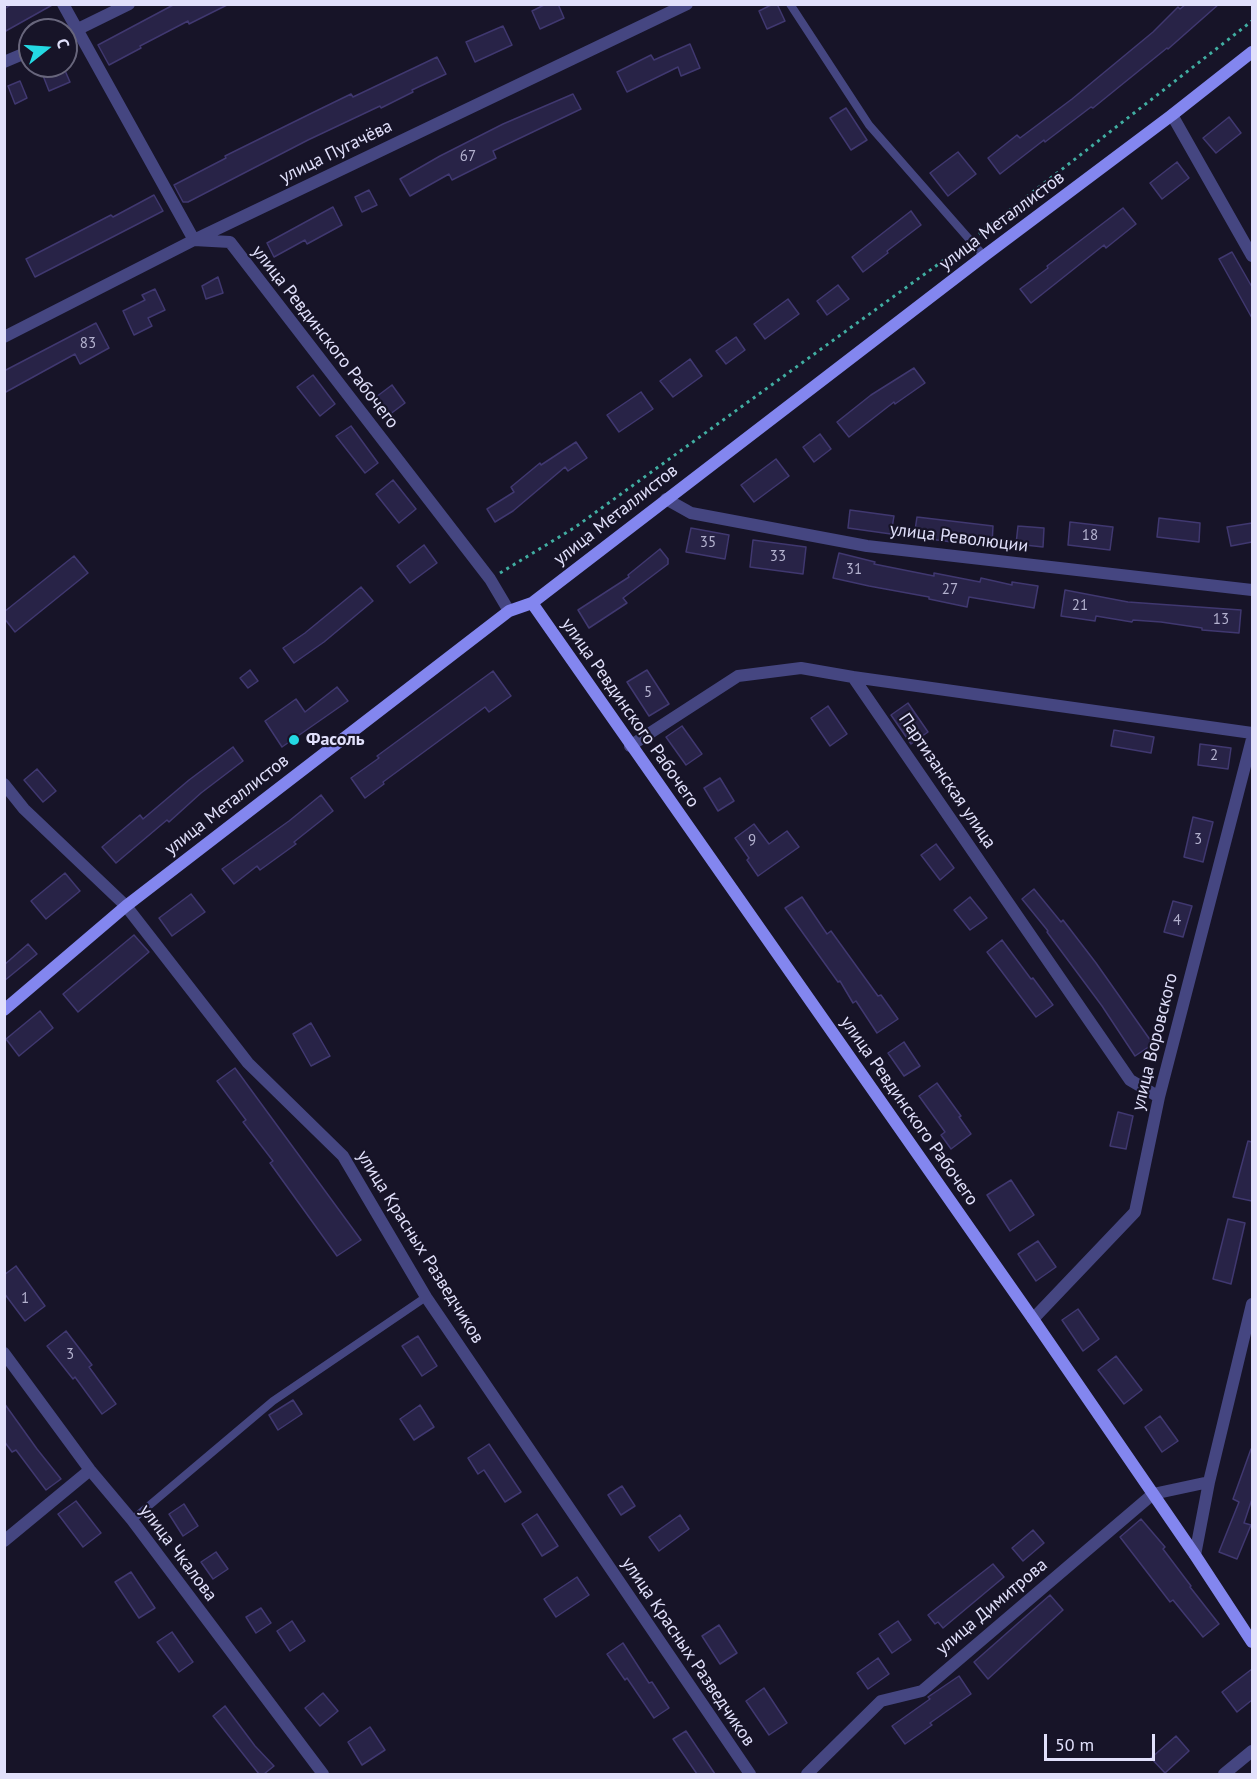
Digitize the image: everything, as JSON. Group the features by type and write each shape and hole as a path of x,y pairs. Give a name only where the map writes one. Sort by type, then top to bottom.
{"street":[{"path":"78,30 129,4"},
{"name":"улица Пугачёва","path":"4,338 194,240 678,6"},
{"path":"78,43 194,240"},
{"name":"улица Металлистов","path":"4,1010 126,906 509,611 532,603 984,256 1172,116 1252,52"},
{"path":"4,62 18,56"},
{"path":"1172,116 1252,256"},
{"name":"улица Ревдинского Рабочего","path":"194,240 230,242 490,579 509,611"},
{"name":"улица Революции","path":"666,499 691,513 867,546 1252,590"},
{"name":"улица Ревдинского Рабочего","path":"532,603 1033,1319 1196,1555 1252,1642"},
{"path":"630,746 738,676 801,668 1252,733"},
{"name":"Партизанская улица","path":"853,677 1130,1080 1159,1096"},
{"name":"улица Воровского","path":"1033,1319 1135,1212 1159,1096 1252,739"},
{"name":"улица Красных Разведчиков","path":"4,784 24,809 126,906 248,1062 343,1156 426,1297 750,1774"},
{"path":"1196,1555 1209,1482 1252,1304"},
{"name":"улица Чкалова","path":"4,1353 90,1470 132,1520 323,1774"},
{"path":"4,1541 90,1470"},
{"name":"улица Димитрова","path":"807,1774 881,1701 922,1691 1153,1494 1209,1482"},
{"path":"1224,1774 1252,1751"}],"lane":[{"path":"790,4 869,124 984,256"},
{"path":"132,1520 273,1401 426,1297"}],"path":[{"path":"490,579 574,528 970,242 1252,21"}],"building":[{"path":"12,4 54,4 29,18 18,18 18,24 4,32 4,9"},
{"path":"175,4 229,4 189,24 188,21 109,65 98,45"},
{"path":"546,4 558,4 564,18 540,29 532,11"},
{"path":"777,4 785,21 767,29 759,11"},
{"path":"1186,4 1219,4 1168,49 1093,108 1091,107 1045,142 1044,140 1000,174 988,158 1017,135 1020,138 1072,99 1153,32 1178,7 1180,9"},
{"path":"503,26 512,45 475,62 466,42"},
{"path":"690,44 700,68 681,76 678,67 627,92 617,72 651,55 654,60"},
{"path":"437,57 446,74 381,108 380,106 308,140 188,202 183,202 174,185 226,158 225,156 314,112 351,94 353,97"},
{"path":"44,78 68,78 70,82 49,91"},
{"path":"20,81 27,98 15,104 8,86"},
{"path":"573,94 581,109 493,151 496,158 452,180 449,174 410,196 400,179 503,124"},
{"path":"846,108 867,140 851,150 830,118"},
{"path":"1229,117 1241,133 1216,153 1203,138"},
{"path":"958,152 976,174 948,196 930,173"},
{"path":"1177,162 1189,178 1162,199 1150,183"},
{"path":"369,190 377,205 362,212 355,197"},
{"path":"154,195 163,211 35,277 26,259"},
{"path":"333,207 342,225 307,244 305,240 274,257 267,243"},
{"path":"1123,208 1136,224 1106,248 1104,245 1031,303 1020,289"},
{"path":"911,211 921,225 863,272 852,257"},
{"path":"1232,252 1252,287 1252,318 1219,259"},
{"path":"218,277 223,293 206,299 202,286"},
{"path":"838,285 849,299 827,315 817,301"},
{"path":"155,289 165,310 148,318 152,326 134,335 123,311 145,300 142,295"},
{"path":"788,299 799,314 765,339 754,324"},
{"path":"96,323 109,348 80,364 75,354 4,393 4,371"},
{"path":"736,337 745,350 726,364 716,351"},
{"path":"690,359 702,376 673,397 660,381"},
{"path":"914,368 925,383 895,404 894,402 849,437 837,422 871,395"},
{"path":"313,375 335,404 320,416 297,387"},
{"path":"392,385 405,403 389,415 376,397"},
{"path":"641,392 653,409 619,432 607,415"},
{"path":"351,426 378,463 365,473 336,436"},
{"path":"820,434 831,449 814,462 803,447"},
{"path":"576,442 587,458 568,471 565,467 513,511 495,522 487,509 514,492 511,487 540,463 541,465"},
{"path":"776,459 789,476 754,502 741,485"},
{"path":"393,480 416,509 399,523 376,494"},
{"path":"850,510 894,516 891,534 848,528"},
{"path":"917,517 993,526 992,544 914,537"},
{"path":"1159,518 1200,523 1199,542 1157,537"},
{"path":"1070,522 1113,527 1110,550 1068,545"},
{"path":"1252,523 1252,542 1231,546 1227,527"},
{"path":"1018,526 1044,528 1043,547 1016,544"},
{"path":"691,528 729,535 725,559 686,552"},
{"path":"753,540 806,547 803,574 750,567"},
{"path":"424,545 437,563 410,583 397,566"},
{"path":"660,549 668,559 668,564 623,598 627,603 589,628 578,610 629,577 628,575"},
{"path":"839,553 875,562 874,564 934,576 934,573 980,582 981,578 1012,585 1012,582 1038,586 1034,608 969,597 967,607 833,578"},
{"path":"74,556 88,573 15,632 4,618 4,612"},
{"path":"361,587 373,601 324,642 294,663 283,648"},
{"path":"1065,590 1128,602 1241,610 1239,633 1202,630 1202,628 1161,622 1133,620 1132,622 1096,616 1095,621 1061,616"},
{"path":"250,670 258,681 248,688 240,678"},
{"path":"647,670 669,704 649,716 627,682"},
{"path":"493,671 511,696 489,712 485,707 383,782 384,784 365,798 351,778 379,758 377,756"},
{"path":"337,687 348,701 282,747 265,721 296,699 305,712"},
{"path":"908,703 928,732 911,744 891,715"},
{"path":"828,706 847,734 830,746 811,718"},
{"path":"682,726 702,754 686,765 666,737"},
{"path":"1114,730 1154,737 1151,753 1111,746"},
{"path":"1200,744 1231,748 1228,769 1198,765"},
{"path":"233,747 243,761 116,863 102,847 140,815 143,819"},
{"path":"37,769 56,791 43,802 24,780"},
{"path":"720,778 734,801 718,811 704,788"},
{"path":"321,795 333,811 294,842 296,844 260,870 257,866 234,884 222,869"},
{"path":"1193,817 1213,822 1203,862 1184,857"},
{"path":"754,824 769,844 787,831 799,847 758,876 735,838"},
{"path":"936,844 954,868 940,880 921,855"},
{"path":"65,873 80,891 46,919 31,901"},
{"path":"1034,889 1061,922 1063,920 1153,1044 1135,1056 1102,1006 1022,899"},
{"path":"191,894 205,912 172,936 159,918"},
{"path":"802,897 827,934 831,931 878,996 881,995 898,1019 877,1033 856,1001 853,1003 840,981 838,982 785,908"},
{"path":"970,897 987,918 970,930 954,910"},
{"path":"1173,901 1192,906 1183,937 1164,932"},
{"path":"134,935 149,952 78,1012 63,994"},
{"path":"1002,940 1053,1005 1036,1017 987,952"},
{"path":"28,944 37,954 4,981 4,965"},
{"path":"40,1011 53,1028 19,1056 6,1039"},
{"path":"311,1023 330,1056 311,1066 293,1034"},
{"path":"904,1042 920,1066 904,1076 888,1053"},
{"path":"235,1068 361,1240 337,1256 270,1163 273,1161 243,1122 246,1120 217,1081"},
{"path":"937,1083 971,1134 951,1149 941,1135 945,1132 919,1096"},
{"path":"1118,1112 1133,1116 1126,1149 1110,1146"},
{"path":"1248,1141 1252,1142 1252,1201 1233,1197"},
{"path":"1011,1180 1034,1215 1010,1231 987,1195"},
{"path":"1228,1219 1245,1223 1231,1284 1213,1279"},
{"path":"1038,1241 1056,1267 1036,1281 1018,1254"},
{"path":"16,1266 45,1306 25,1321 4,1293 4,1275"},
{"path":"1078,1309 1099,1339 1083,1351 1062,1320"},
{"path":"66,1331 92,1365 89,1367 116,1404 102,1414 75,1377 73,1379 47,1346"},
{"path":"418,1336 437,1366 422,1376 402,1346"},
{"path":"1116,1356 1142,1390 1124,1404 1098,1370"},
{"path":"293,1400 302,1414 278,1430 269,1415"},
{"path":"4,1403 61,1479 46,1490 16,1450 12,1452 4,1441"},
{"path":"420,1405 434,1427 414,1440 400,1419"},
{"path":"1160,1416 1178,1441 1162,1452 1145,1427"},
{"path":"489,1444 521,1492 505,1502 484,1470 478,1474 468,1458"},
{"path":"1251,1449 1252,1499 1244,1523 1251,1525 1237,1559 1219,1552 1239,1502 1233,1499"},
{"path":"622,1486 635,1506 621,1515 608,1495"},
{"path":"76,1501 101,1533 83,1547 58,1514"},
{"path":"184,1504 198,1526 183,1536 169,1514"},
{"path":"537,1514 558,1546 542,1556 522,1524"},
{"path":"680,1515 689,1529 659,1551 649,1537"},
{"path":"1141,1519 1165,1547 1163,1549 1219,1624 1203,1637 1173,1600 1170,1602 1120,1537"},
{"path":"1033,1530 1044,1543 1023,1561 1012,1548"},
{"path":"216,1552 228,1569 213,1579 201,1562"},
{"path":"993,1564 1004,1577 943,1628 938,1622 935,1624 928,1615"},
{"path":"131,1572 155,1608 139,1618 115,1582"},
{"path":"577,1577 589,1595 556,1617 544,1599"},
{"path":"1050,1595 1063,1610 988,1679 974,1662"},
{"path":"261,1608 271,1623 256,1633 246,1617"},
{"path":"292,1621 305,1641 290,1651 277,1631"},
{"path":"898,1621 911,1640 892,1653 879,1634"},
{"path":"719,1625 737,1653 720,1664 702,1636"},
{"path":"172,1632 193,1662 179,1672 157,1642"},
{"path":"623,1643 649,1683 652,1682 669,1708 654,1718 627,1678 625,1680 607,1654"},
{"path":"878,1658 889,1674 868,1689 857,1673"},
{"path":"1252,1669 1252,1700 1237,1712 1222,1692"},
{"path":"959,1676 971,1694 905,1744 892,1726"},
{"path":"764,1688 787,1723 769,1735 746,1701"},
{"path":"323,1693 338,1711 320,1726 305,1708"},
{"path":"225,1706 255,1746 274,1766 264,1774 259,1774 213,1716"},
{"path":"370,1727 385,1750 362,1765 348,1742"},
{"path":"686,1731 715,1774 697,1774 673,1739"},
{"path":"1176,1736 1189,1751 1165,1773 1151,1758"}],"place":[{"name":"Фасоль","path":"294,740"}]}
